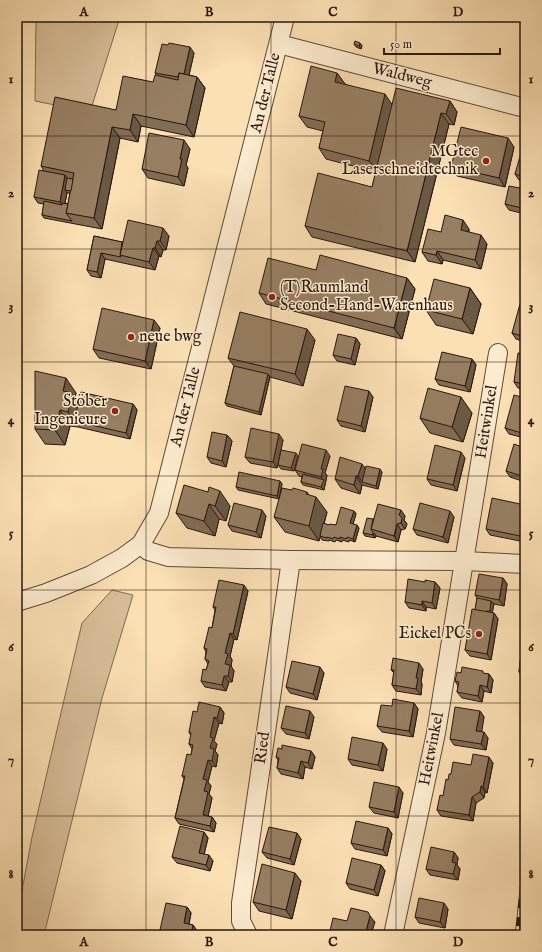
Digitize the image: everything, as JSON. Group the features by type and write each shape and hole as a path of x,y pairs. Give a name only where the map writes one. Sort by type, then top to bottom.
{"street":[{"name":"An der Talle","path":"17,602 46,593 91,575 122,558 141,544 159,513 286,17"},
{"name":"Waldweg","path":"279,44 525,108"},
{"name":"Heitwinkel","path":"393,935 436,733 498,353"},
{"path":"141,544 148,551 168,557 291,560 464,561 525,564"},
{"name":"Ried","path":"248,935 241,921 241,903 291,560"}],"shaded area":[{"path":"36,17 120,17 90,112 35,101"},
{"path":"112,590 133,595 102,698 44,935 17,935 17,917 32,837 82,623"}],"building":[{"path":"355,41 360,43 359,46 354,44"},
{"path":"169,43 190,47 184,74 179,73 178,77 155,73 162,44 168,45"},
{"path":"311,66 337,73 335,82 385,94 369,161 319,148 325,122 299,116"},
{"path":"179,73 197,77 186,125 133,114 130,130 112,127 94,218 66,213 74,173 41,166 55,97 116,110 123,76 153,82 155,75 178,80"},
{"path":"396,88 450,101 446,114 441,113 407,251 305,226 318,173 372,187"},
{"name":"MGtec Laserschneidtechnik","path":"461,127 508,138 499,178 451,167"},
{"path":"149,133 184,140 178,177 142,169"},
{"path":"521,153 525,154 525,177 515,174"},
{"path":"39,170 65,175 60,202 34,197"},
{"path":"67,178 73,179 71,191 65,190"},
{"path":"509,186 525,189 522,208 505,204"},
{"path":"44,201 62,205 62,203 68,204 66,213 72,221 42,215"},
{"path":"445,215 463,220 461,230 481,235 475,260 437,251 436,255 422,252 428,229 441,232"},
{"path":"128,220 163,228 160,241 157,241 155,248 153,248 149,262 120,255"},
{"path":"94,236 122,242 121,257 101,253 97,272 87,270"},
{"path":"320,255 407,278 394,328 259,293 268,258 316,270"},
{"path":"434,279 470,288 462,319 426,310"},
{"path":"520,304 525,305 525,337 512,333"},
{"name":"neue bwg","path":"102,308 154,320 145,361 93,349"},
{"path":"240,312 307,329 295,374 228,358"},
{"path":"338,334 356,338 351,359 333,355"},
{"path":"442,352 472,359 465,386 435,379"},
{"path":"518,353 525,354 525,384 514,382"},
{"path":"234,366 268,374 259,412 225,403"},
{"path":"35,371 66,378 63,391 72,393 68,412 60,410 55,430 35,429"},
{"path":"345,386 369,391 361,426 337,420"},
{"path":"428,388 461,397 452,427 420,418"},
{"path":"81,392 133,404 126,433 74,421"},
{"path":"514,395 525,398 525,434 505,428"},
{"path":"251,428 279,434 273,462 245,457"},
{"path":"212,432 227,435 222,461 207,457"},
{"path":"302,444 326,450 321,469 323,469 321,477 295,470"},
{"path":"514,444 525,448 525,477 506,471"},
{"path":"435,445 461,452 453,485 427,479"},
{"path":"281,450 296,453 291,468 278,465"},
{"path":"340,457 362,464 358,476 356,476 354,485 335,479"},
{"path":"366,466 380,469 376,486 362,482"},
{"path":"239,472 280,481 277,496 236,487"},
{"path":"303,474 324,480 321,487 301,482"},
{"path":"184,485 208,492 209,487 220,491 215,506 209,504 204,521 176,513"},
{"path":"282,488 292,490 293,488 307,492 306,494 316,497 309,526 274,517"},
{"path":"492,498 525,505 525,537 486,529"},
{"path":"234,503 262,510 256,532 228,525"},
{"path":"420,503 450,511 443,537 413,529"},
{"path":"378,504 401,510 399,515 402,518 401,523 397,524 394,536 371,529"},
{"path":"341,507 354,511 350,523 357,525 353,539 340,537 340,539 334,537 333,539 320,536 323,523 336,525"},
{"path":"367,518 373,519 371,529 373,535 363,533"},
{"path":"479,574 503,578 499,600 475,595"},
{"path":"408,579 435,582 432,603 422,601 422,605 405,602"},
{"path":"219,580 244,585 233,634 230,633 225,653 228,654 225,664 230,665 228,676 224,676 222,685 201,681 203,669 206,670 209,661 205,659 207,649 204,648 209,627 212,628 216,607 213,607"},
{"path":"477,598 491,601 490,611 486,612 475,610"},
{"path":"472,609 494,613 487,654 465,650"},
{"path":"525,620 525,673 519,672"},
{"path":"393,658 419,663 416,678 418,678 416,689 392,685 394,670 391,670"},
{"path":"292,661 320,667 313,694 286,687"},
{"path":"462,667 483,671 483,673 489,674 487,687 480,685 478,696 457,692 459,682 455,681 457,672 461,673"},
{"path":"393,699 414,703 409,731 377,726 381,705 392,706"},
{"path":"199,702 220,707 217,718 214,717 210,737 213,738 210,748 214,749 212,761 208,760 203,779 207,780 204,791 208,792 203,815 212,817 210,826 175,818 185,776 182,776 187,754 191,755 193,745 189,744 191,733 189,732 193,711 197,712"},
{"path":"286,706 310,711 305,733 281,728"},
{"path":"455,707 480,711 476,731 484,732 481,744 450,739"},
{"path":"352,737 383,743 378,765 348,759"},
{"path":"282,745 311,751 308,763 301,761 298,773 277,768 279,758 276,757 278,748 282,749"},
{"path":"473,754 489,757 483,787 481,786 480,792 472,797 469,815 437,810 440,795 443,796 446,779 448,780 449,774 451,774 453,762 471,765"},
{"path":"374,782 399,787 394,812 369,807"},
{"path":"356,821 388,828 383,850 351,843"},
{"path":"180,826 204,832 199,853 209,855 206,865 172,857"},
{"path":"269,827 297,833 290,859 262,852"},
{"path":"431,847 454,852 452,862 456,863 453,874 426,869"},
{"path":"352,858 381,865 374,890 346,883"},
{"path":"262,864 295,873 286,910 253,902"},
{"path":"419,898 444,903 440,922 415,917"},
{"path":"166,903 187,907 184,923 193,925 191,935 160,930"},
{"path":"351,908 368,912 370,916 365,935 329,935 333,918 347,921"}],"railway":[{"path":"517,935 525,859"}],"place":[{"name":"MGtec Laserschneidtechnik","path":"486,161"},
{"name":"(T)Raumland Second-Hand-Warenhaus","path":"272,297"},
{"name":"neue bwg","path":"131,337"},
{"name":"Stöber Ingenieure","path":"115,411"},
{"name":"Eickel PCs","path":"479,634"}]}
